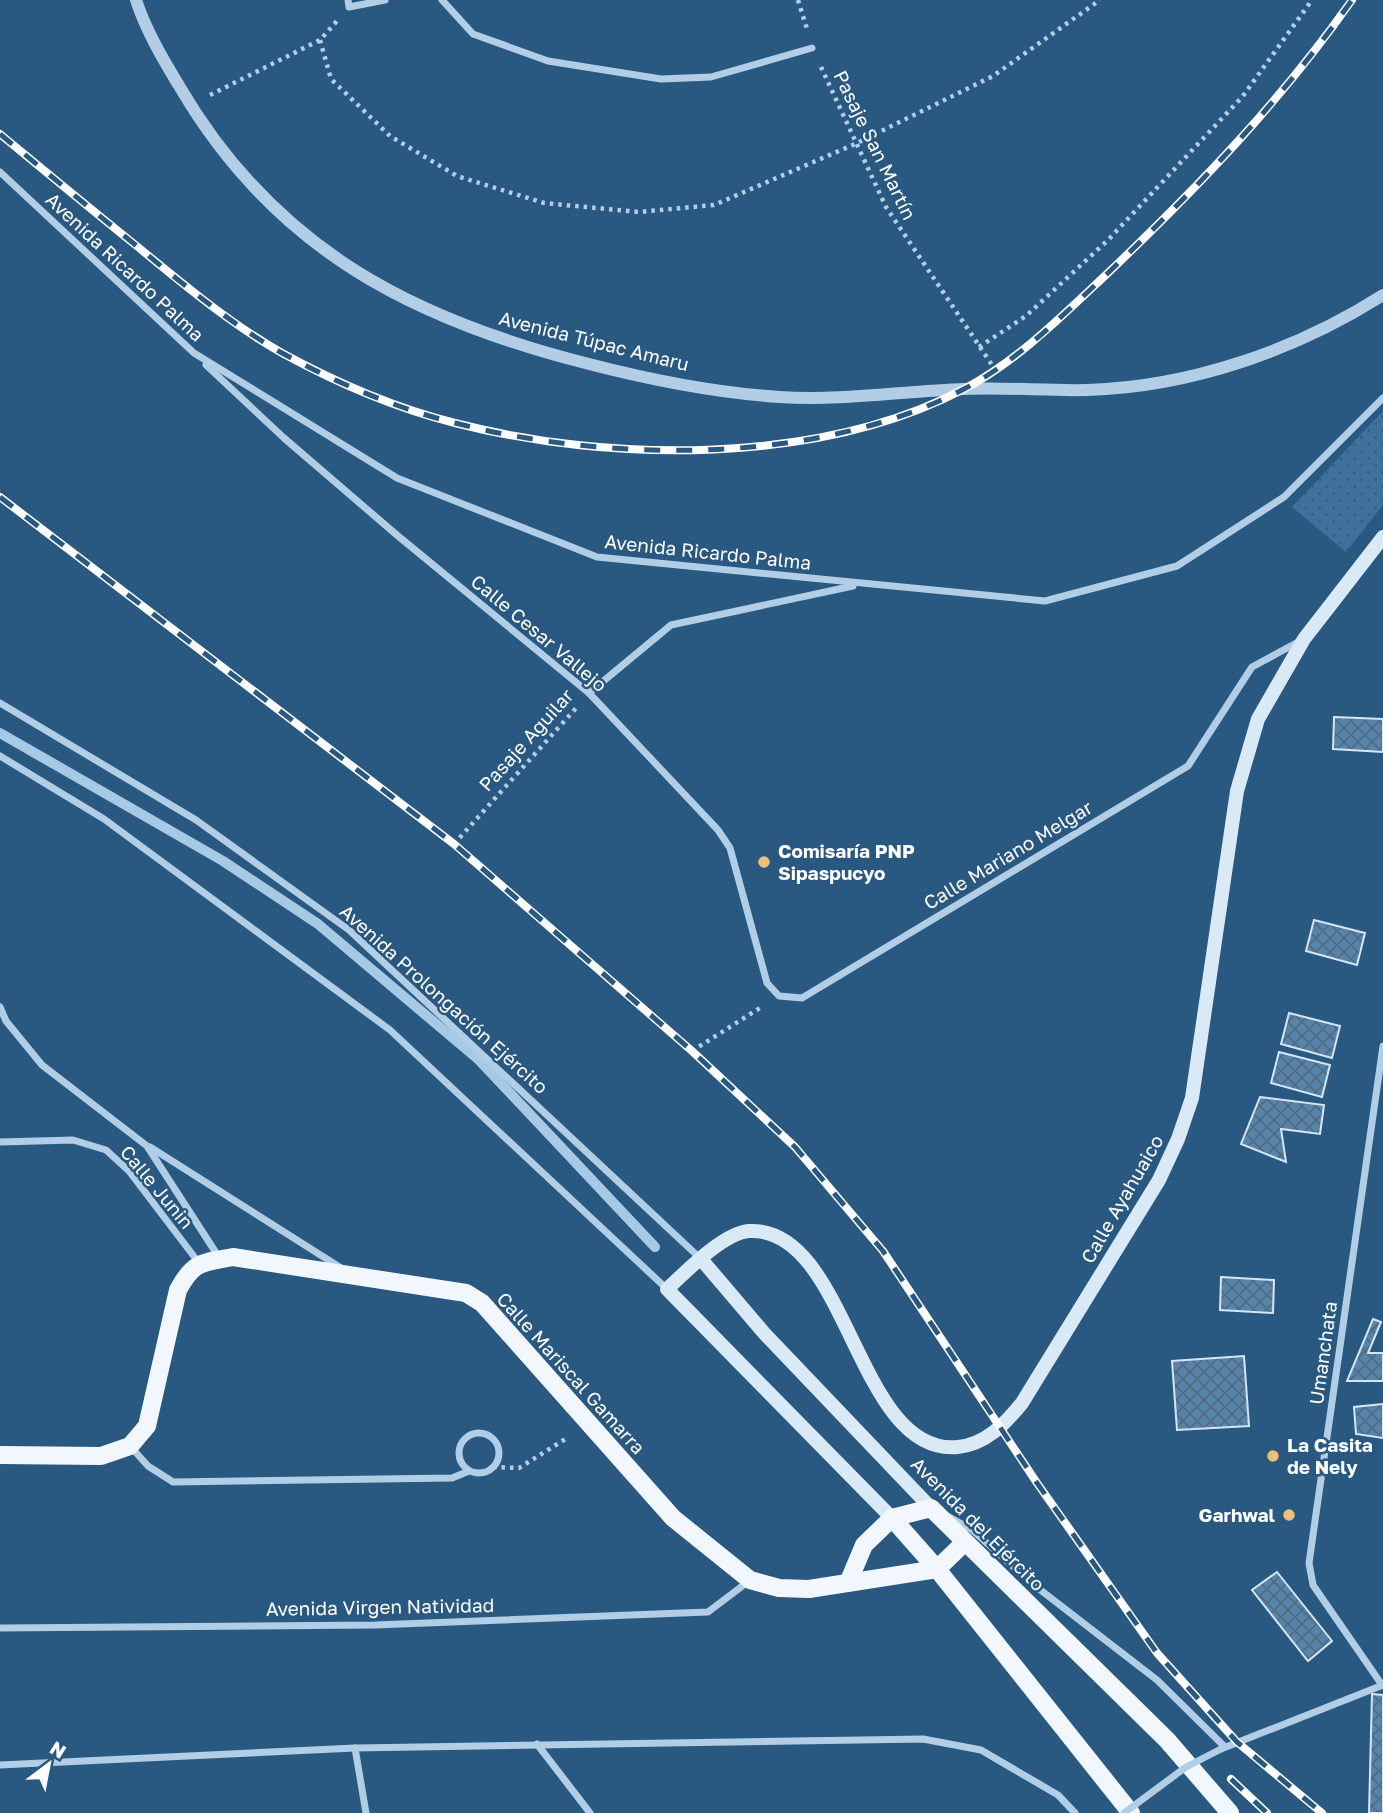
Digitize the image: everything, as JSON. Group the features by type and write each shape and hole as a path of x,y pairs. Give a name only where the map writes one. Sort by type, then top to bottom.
{"main road":[{"name":"Calle Ayahuaico","path":"667,1289 724,1241 747,1231 780,1236 814,1269 884,1398 905,1428 918,1438 947,1448 978,1442 1001,1427 1022,1403 1158,1180 1178,1139 1192,1098 1237,790 1258,719 1304,639 1383,537"},
{"name":"Calle Mariscal Gamarra","path":"199,1263 233,1257 466,1293 482,1303 673,1518 750,1580"},
{"name":"Avenida del Ejército","path":"701,1259 764,1333 931,1508 1167,1740 1230,1813"},
{"path":"0,1455 101,1456 130,1446 147,1426 178,1290 187,1273 199,1263"},
{"path":"667,1289 892,1518 937,1569 1132,1813"},
{"path":"848,1583 864,1545 892,1518 931,1508"},
{"path":"750,1580 779,1588 809,1589 937,1569 965,1542"}],"street":[{"name":"Avenida Túpac Amaru","path":"136,0 190,105 240,176 279,214 314,243 409,302 460,326 566,358 726,391 821,399 965,389 1088,390 1141,385 1259,358 1338,324 1383,295"},
{"path":"349,3 385,0"},
{"path":"442,0 473,34 548,61 661,79 711,77 812,48"},
{"name":"Avenida Ricardo Palma","path":"0,172 194,353 397,478 597,557 1045,601 1177,566 1284,497 1383,398"},
{"name":"Calle Cesar Vallejo","path":"194,353 284,438 589,693 726,839 767,983 779,996"},
{"name":"Pasaje Aguilar","path":"589,693 671,625 862,584"},
{"name":"Calle Mariano Melgar","path":"779,996 802,998 1188,766 1252,667 1304,639"},
{"name":"Avenida Prolongación Ejército","path":"0,703 196,820 349,930 701,1259"},
{"path":"0,756 104,819 390,1030 667,1289"},
{"path":"0,1007 6,1021 42,1065 147,1146 353,1276"},
{"name":"Umanchata","path":"1382,1685 1313,1585 1309,1563 1383,1046"},
{"name":"Calle Junin","path":"0,1142 73,1140 106,1150 129,1171 199,1263"},
{"path":"147,1146 220,1260"},
{"path":"130,1446 148,1466 173,1482 452,1478 469,1471 482,1473 493,1467 499,1456 496,1444 487,1436 474,1434 463,1442 458,1455 469,1471"},
{"path":"931,1508 971,1529 1034,1585 1157,1680 1223,1748"},
{"name":"Avenida Virgen Natividad","path":"0,1629 375,1625 708,1612 750,1580"},
{"path":"1124,1813 1186,1767 1223,1748 1382,1685"},
{"path":"0,1765 355,1748 923,1739 981,1750 1058,1796 1075,1813"},
{"path":"537,1744 590,1813"},
{"path":"355,1748 366,1813"}],"path":[{"name":"Pasaje San Martín","path":"798,0 812,48 886,207 991,364"},
{"path":"320,40 331,79 390,136 457,176 544,203 639,212 714,205 855,144 993,76 1100,0"},
{"path":"979,347 1026,316 1108,240 1242,96 1312,0"},
{"path":"190,105 320,40 349,3"},
{"name":"Pasaje Aguilar","path":"454,844 589,693"},
{"path":"692,1051 779,996"},
{"path":"493,1467 519,1468 556,1442 592,1429"}],"shaded area":[{"path":"1383,411 1383,505 1346,552 1292,507"}],"building":[{"path":"1334,717 1383,719 1383,752 1333,749"},
{"path":"1314,920 1365,933 1357,965 1306,951"},
{"path":"1289,1013 1340,1026 1332,1058 1281,1044"},
{"path":"1279,1052 1330,1065 1322,1097 1271,1083"},
{"path":"1260,1097 1324,1105 1320,1134 1281,1129 1286,1162 1241,1144"},
{"path":"1221,1277 1274,1280 1273,1313 1220,1310"},
{"path":"1373,1319 1381,1322 1368,1353 1383,1353 1383,1381 1347,1381"},
{"path":"1244,1356 1249,1426 1177,1430 1172,1361"},
{"path":"1383,1404 1383,1438 1356,1434 1354,1407"},
{"path":"1277,1572 1332,1641 1308,1661 1252,1590"},
{"path":"1372,1694 1383,1695 1383,1813 1369,1813"}],"waterway":[{"path":"0,733 223,861 318,924 479,1060 655,1247"}],"railway":[{"path":"0,134 226,317 282,353 367,394 455,423 516,436 580,445 646,450 780,444 845,432 907,414 964,389 1004,364 1058,320 1175,208 1267,108 1352,0"},
{"path":"0,497 454,844 692,1051 795,1147 883,1251 1037,1483 1157,1653 1237,1742 1322,1813"},
{"path":"1231,1779 1267,1813"}],"place":[{"name":"Comisaría PNP Sipaspucyo","path":"764,862"},
{"name":"La Casita de Nely","path":"1273,1456"},
{"name":"Garhwal","path":"1289,1515"}]}
